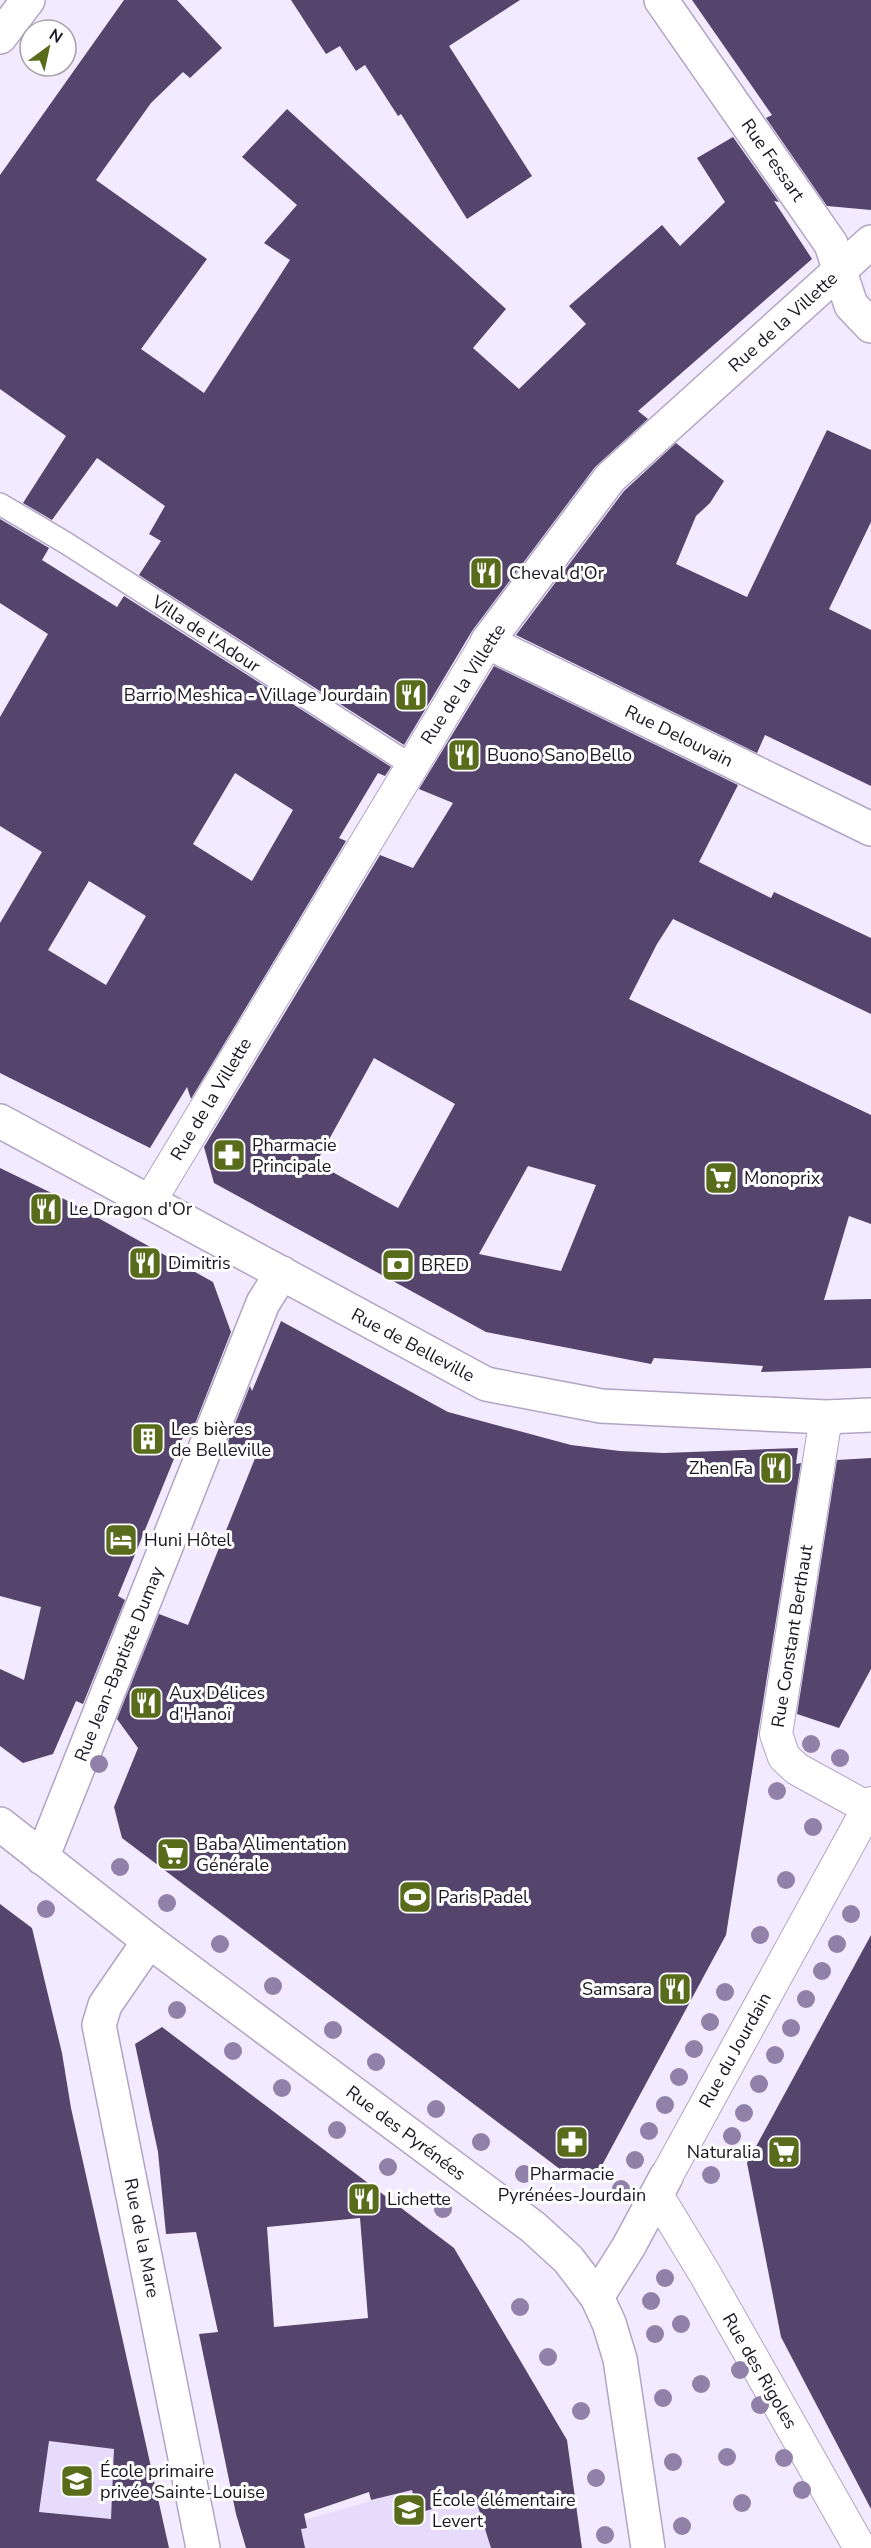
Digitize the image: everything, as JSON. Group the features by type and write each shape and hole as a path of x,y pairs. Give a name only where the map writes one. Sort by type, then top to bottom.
{"street":[{"path":"0,37 28,0"},
{"name":"Rue Fessart","path":"661,0 831,244 851,305 871,326"},
{"name":"Rue de la Villette","path":"150,1201 487,642 610,478 871,242"},
{"name":"Rue Delouvain","path":"487,642 871,829"},
{"name":"Rue de Belleville","path":"0,1121 486,1384 601,1406 826,1417 871,1415"},
{"name":"Rue Jean-Baptiste Dumay","path":"42,1858 264,1304 282,1273"},
{"name":"Rue Constant Berthaut","path":"826,1417 776,1734 784,1757 797,1769 870,1805"},
{"name":"Rue du Jourdain","path":"597,2297 662,2186 870,1805"},
{"name":"Rue des Pyrénées","path":"0,1824 148,1941 533,2227 568,2259 597,2297 620,2359 648,2548"},
{"name":"Rue de la Mare","path":"148,1941 105,2005 99,2025 203,2548"},
{"name":"Rue des Rigoles","path":"662,2186 705,2274 860,2548"}],"lane":[{"name":"Villa de l'Adour","path":"0,504 66,543 411,765"}],"shaded area":[{"name":"École primaire privée Sainte-Louise","path":"0,2405 141,2422 168,2548 0,2548"},
{"name":"École élémentaire Levert","path":"468,2473 491,2548 246,2548 305,2520"}],"building":[{"path":"124,0 177,0 222,48 190,78 183,72 151,103 96,180 207,259 141,349 204,393 290,260 264,243 297,205 242,157 287,109 506,309 473,348 519,389 586,324 569,306 662,225 680,246 725,202 697,158 733,137 779,202 774,201 812,259 638,411 648,419 595,467 472,631 404,745 139,575 161,541 149,534 165,506 97,458 52,520 23,503 66,436 0,389 0,175 69,78 78,78 78,65"},
{"path":"291,0 520,0 449,46 532,176 467,219 401,114 398,116 365,65 356,71 340,46 326,54"},
{"path":"692,0 871,0 871,210 827,206 766,118 772,115"},
{"path":"827,430 871,450 871,522 829,609 871,630 871,786 765,735 757,753 516,635 624,491 676,443 724,481 710,503 696,516 676,564 747,597"},
{"path":"0,519 49,548 42,560 117,607 124,596 391,767 385,776 378,773 339,838 346,841 191,1099 187,1087 150,1148 0,1073 0,923 42,852 0,826 0,717 48,634 0,603","holes":["235,773 293,810 252,881 193,844","89,881 146,916 106,985 48,950"]},
{"path":"494,666 738,785 699,862 771,898 774,892 871,938 871,1014 673,919 657,944 629,999 871,1115 871,1224 849,1216 824,1300 871,1299 871,1368 761,1372 763,1366 654,1358 651,1364 486,1332 214,1183 204,1147 380,855 413,868 453,803 419,789","holes":["374,1058 455,1104 398,1208 316,1163","528,1166 596,1185 561,1271 479,1254"]},
{"path":"0,1168 66,1200 213,1282 231,1332 193,1429 187,1427 118,1596 125,1600 83,1704 76,1701 53,1754 23,1763 0,1746 0,1669 24,1680 41,1607 0,1596"},
{"path":"281,1321 448,1412 571,1445 664,1453 798,1448 796,1464 801,1463 726,1935 600,2169 569,2176 122,1838 114,1807 138,1748 117,1719 159,1614 188,1625 256,1456 227,1444 250,1386 252,1391"},
{"path":"871,1458 871,1669 839,1728 797,1714 837,1460"},
{"path":"0,1904 32,1928 62,2053 71,2108 169,2548 0,2548","holes":["49,2441 114,2449 111,2519 39,2512"]},
{"path":"871,1935 871,2509 781,2337 747,2163"},
{"path":"162,2027 454,2248 567,2440 582,2548 491,2548 475,2497 418,2513 412,2490 371,2500 369,2492 304,2514 307,2528 301,2529 305,2548 246,2548 236,2514 199,2334 218,2332 196,2232 166,2234 158,2152 135,2044","holes":["360,2218 368,2318 274,2327 267,2227"]}],"place":[{"name":"Cheval d'Or","path":"486,573"},
{"name":"Barrio Meshica - Village Jourdain","path":"411,695"},
{"name":"Buono Sano Bello","path":"464,755"},
{"name":"Pharmacie Principale","path":"229,1155"},
{"name":"Monoprix","path":"721,1178"},
{"name":"Le Dragon d'Or","path":"46,1209"},
{"name":"Dimitris","path":"145,1263"},
{"name":"BRED","path":"398,1265"},
{"name":"Les bières de Belleville","path":"148,1439"},
{"name":"Zhen Fa","path":"776,1468"},
{"name":"Huni Hôtel","path":"121,1540"},
{"name":"Aux Délices d'Hanoï","path":"146,1703"},
{"name":"Baba Alimentation Générale","path":"173,1854"},
{"name":"Paris Padel","path":"415,1897"},
{"name":"Samsara","path":"675,1989"},
{"name":"Pharmacie Pyrénées-Jourdain","path":"572,2142"},
{"name":"Naturalia","path":"784,2152"},
{"name":"Lichette","path":"364,2199"},
{"name":"École primaire privée Sainte-Louise","path":"77,2481"},
{"name":"École élémentaire Levert","path":"409,2510"}]}
